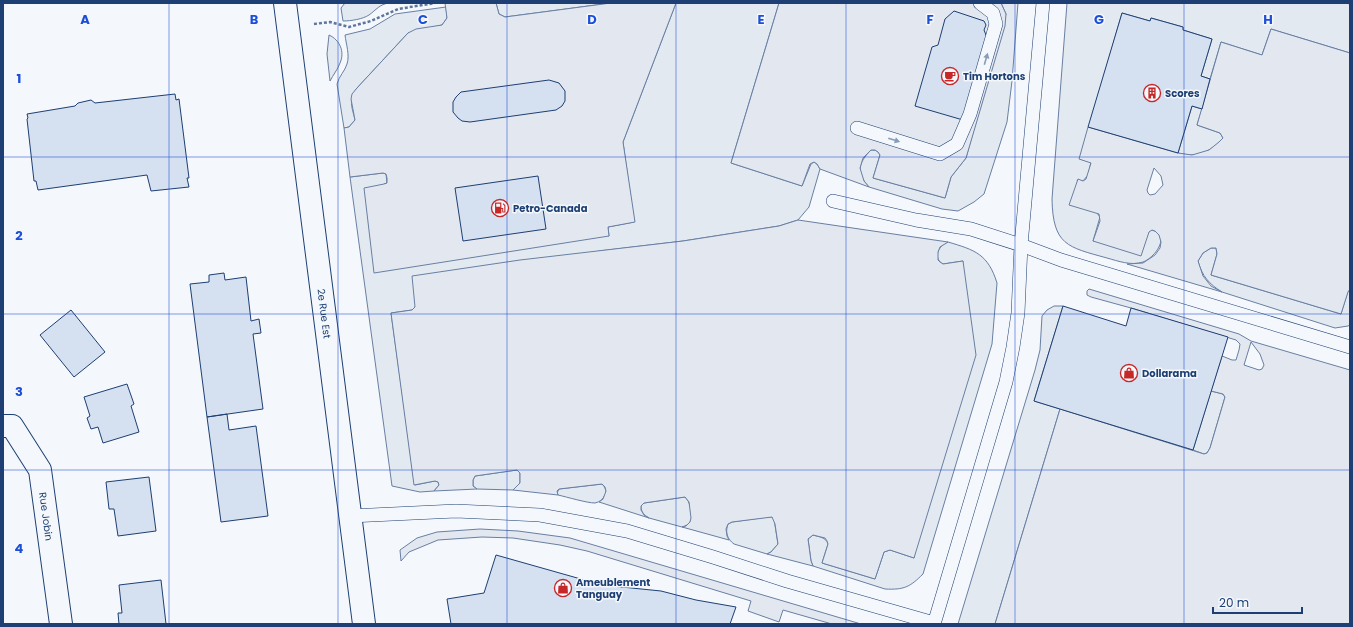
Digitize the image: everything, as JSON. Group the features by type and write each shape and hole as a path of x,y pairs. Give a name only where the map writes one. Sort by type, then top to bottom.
{"street":[{"name":"2e Rue Est","path":"285,3 364,624"},
{"name":"Rue Jobin","path":"3,426 12,426 40,470 61,624"}],"lane":[{"path":"857,128 940,154 957,144 970,114 996,24 993,13 980,3"},
{"path":"350,516 456,511 540,515 627,531 787,581 934,624 1006,382 1013,348 1018,313 1021,245 1043,3"},
{"path":"833,201 916,220 971,229 1061,260 1350,347"}],"path":[{"path":"287,27 330,22 349,27 371,21 398,9 434,3"}],"shaded area":[{"path":"345,3 389,3 381,6 364,18 343,21 341,8"},
{"path":"445,3 496,3 499,14 505,17 611,3 676,3 623,142 635,222 608,227 609,236 374,273 364,188 387,183 387,178 386,174 383,173 350,177 344,128 349,127 355,120 351,99 352,94 408,33 416,29 442,25 447,18"},
{"path":"496,3 611,3 505,17 499,14"},
{"path":"676,3 779,3 731,163 802,186 811,164 814,162 820,169 809,207 798,220 779,226 683,241 599,251 416,305 412,310 391,313 415,485 435,481 438,482 439,485 434,491 420,492 392,486 350,177 383,173 386,174 387,183 384,184 609,236 608,227 634,222 623,142"},
{"path":"779,3 1001,3 1006,14 1005,26 966,158 951,177 945,198 873,178 880,155 875,150 871,150 863,158 860,168 864,181 869,187 820,169 814,162 810,164 802,186 731,163"},
{"path":"1001,3 1018,3 1012,81 1007,122 984,194 974,202 958,211 942,209 869,187 860,173 860,168 863,159 871,150 874,150 880,155 873,178 945,198 951,177 966,158 1006,14"},
{"path":"1067,3 1345,3 1350,4 1350,53 1271,29 1262,55 1221,42 1210,79 1201,76 1212,39 1183,30 1183,27 1151,18 1150,21 1122,13 1080,159 1091,162 1088,175 1083,181 1077,180 1100,217 1093,241 1149,232 1151,230 1157,232 1160,236 1161,241 1159,246 1148,260 1138,263 1125,263 1072,247 1059,235 1055,226 1052,199"},
{"path":"446,7 447,18 442,25 408,33 357,88 352,96 352,107 355,120 349,127 344,128 337,84 348,61 345,35 370,29 395,14"},
{"path":"1271,29 1350,53 1350,289 1341,314 1211,275 1217,254 1216,248 1211,248 1203,253 1198,261 1203,276 1211,286 1222,292 1127,264 1143,263 1155,255 1160,248 1161,242 1159,235 1152,230 1149,232 1141,256 1093,241 1100,221 1099,214 1069,205 1078,179 1083,181 1086,179 1091,163 1079,159 1088,127 1178,153 1192,155 1209,150 1223,138 1220,133 1197,125 1221,42 1262,55","holes":["1154,168 1161,176 1163,185 1155,194 1150,195 1147,190"]},
{"path":"329,35 339,43 342,51 339,65 330,81 327,54"},
{"path":"1192,106 1202,109 1197,125 1220,133 1223,138 1213,147 1196,155 1178,153"},
{"path":"798,220 948,242 940,247 938,252 938,260 943,264 963,261 976,355 914,558 890,550 884,552 875,579 822,563 828,544 825,538 813,535 808,539 813,566 767,554 771,552 778,544 775,524 772,517 732,522 728,524 726,529 729,540 682,527 686,526 690,522 691,518 689,502 685,497 644,503 641,506 641,510 644,515 649,518 599,502 603,499 606,491 602,484 559,489 557,491 558,495 513,490 520,483 520,473 517,470 475,476 473,486 477,489 434,491 439,485 438,482 435,481 414,485 391,313 412,310 415,307 412,276 520,260 683,241 779,226"},
{"path":"948,242 973,251 985,259 993,273 997,283 992,344 923,574 906,587 885,589 813,566 808,539 813,535 826,540 828,544 822,563 875,579 884,552 890,550 914,558 963,261 943,264 940,261 937,255 938,252 942,246"},
{"path":"1211,248 1216,248 1217,254 1211,275 1341,314 1348,291 1350,289 1350,325 1335,328 1222,292 1213,286 1207,279 1198,261 1203,253"},
{"path":"1089,289 1239,334 1251,341 1350,370 1350,624 995,624 1060,409 1204,454 1207,453 1210,448 1225,397 1223,394 1211,391 1222,356 1236,360 1239,350 1240,344 1236,340 1091,297 1087,295 1087,291","holes":["1251,342 1260,354 1264,365 1262,369 1259,370 1244,365"]},
{"path":"1054,306 1063,306 1034,401 1060,409 995,624 958,624 1035,370 1040,350 1042,316 1047,310"},
{"path":"1211,391 1223,394 1225,397 1210,448 1207,453 1204,454 1193,450"},
{"path":"517,470 520,473 520,483 513,490 477,489 473,486 475,476"},
{"path":"602,484 606,494 601,500 595,503 558,495 557,493 559,489"},
{"path":"685,497 690,505 692,516 689,523 682,527 649,518 642,510 641,506 644,503"},
{"path":"772,517 774,519 778,544 771,552 767,554 734,544 728,538 728,524 732,522"},
{"path":"480,529 518,531 570,538 861,624 832,624 783,610 779,622 748,611 751,601 587,551 560,545 513,538 482,537 438,540 409,552 401,561 400,550 417,538 437,532"}],"building":[{"name":"Tim Hortons","path":"954,11 984,21 986,25 984,30 988,40 963,120 915,106 932,47 938,45 945,19"},
{"name":"Scores","path":"1122,13 1150,21 1151,18 1183,27 1183,30 1212,39 1201,76 1210,79 1202,109 1192,106 1178,153 1088,127"},
{"path":"549,80 559,83 565,91 565,101 562,106 556,110 470,122 462,121 453,112 453,102 461,92"},
{"path":"175,94 176,100 179,99 189,187 151,191 147,175 38,190 36,181 34,181 27,114 75,106 78,103 91,100 95,103"},
{"name":"Petro-Canada","path":"538,176 546,229 463,241 455,188"},
{"path":"224,273 225,280 246,277 251,321 259,319 261,333 253,334 263,409 207,417 190,284 209,282 209,275"},
{"name":"Dollarama","path":"1063,306 1126,326 1131,308 1228,337 1193,450 1034,401"},
{"path":"71,310 105,352 74,377 40,335"},
{"path":"127,384 134,404 131,406 139,432 103,443 98,427 91,429 87,418 90,416 84,397"},
{"path":"227,414 229,430 256,426 268,516 221,522 207,417"},
{"path":"149,477 156,531 118,536 114,509 109,509 106,482"},
{"name":"Ameublement Tanguay","path":"496,555 602,585 661,591 696,600 736,607 730,624 451,624 447,599 484,593"},
{"path":"161,580 166,624 119,624 118,613 122,613 119,585"}],"place":[{"name":"Tim Hortons","path":"950,76"},
{"name":"Scores","path":"1152,93"},
{"name":"Petro-Canada","path":"500,208"},
{"name":"Dollarama","path":"1129,373"},
{"name":"Ameublement Tanguay","path":"563,588"}]}
